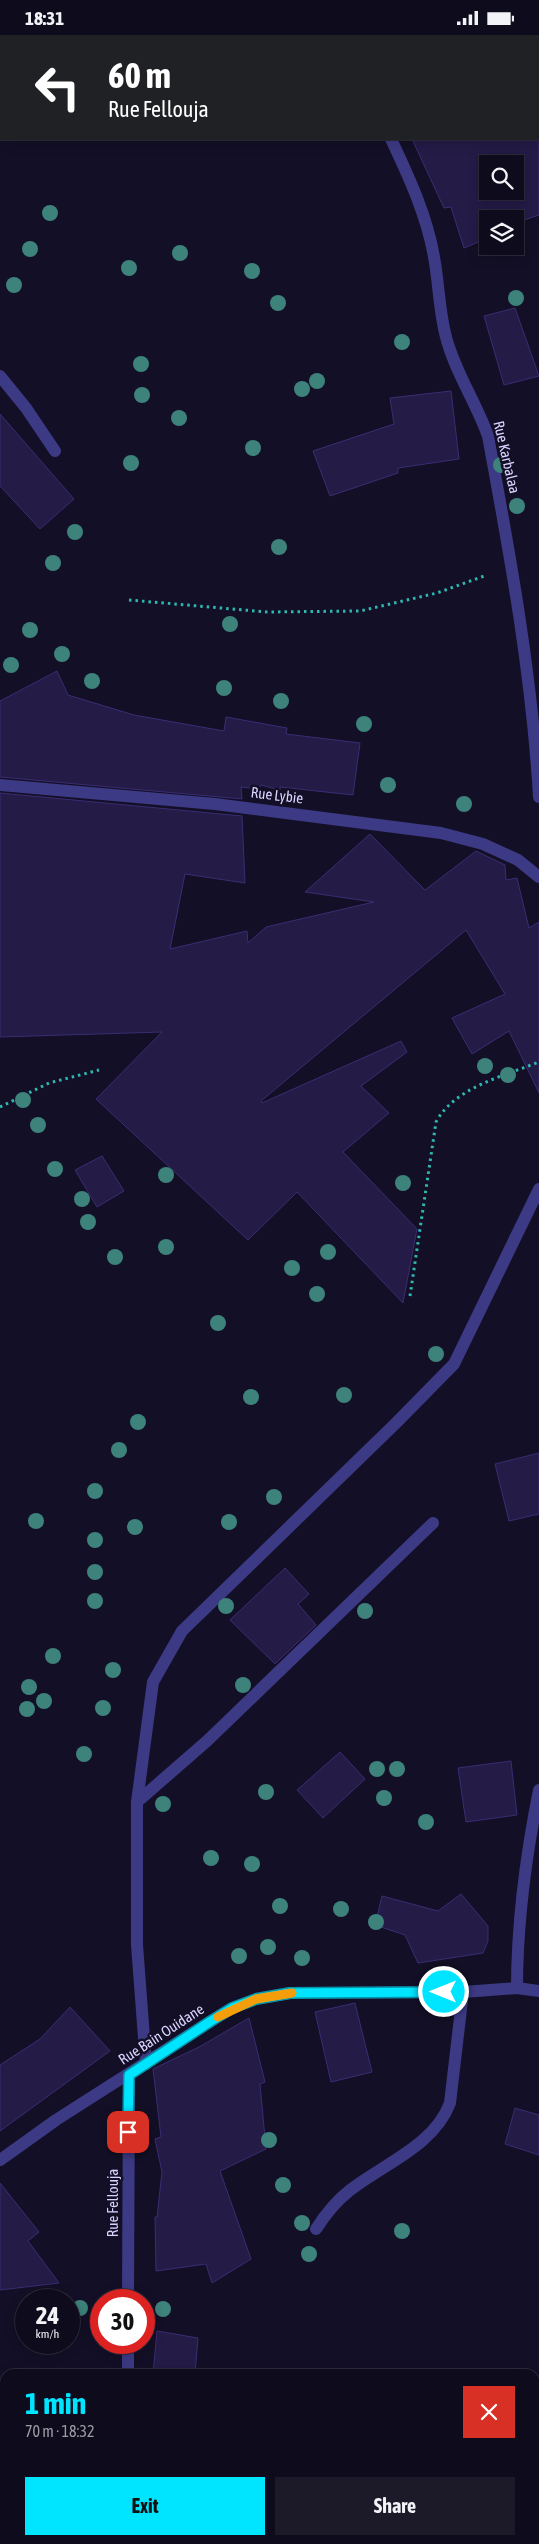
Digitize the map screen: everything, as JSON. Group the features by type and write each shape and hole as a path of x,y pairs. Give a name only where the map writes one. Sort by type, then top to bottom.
{"street":[{"name":"Rue Karbalaa","path":"392,140 427,225 435,258 446,336 454,362 479,412 488,436 512,565 536,741 539,797"},
{"path":"0,376 26,408 55,451"},
{"name":"Rue Lybie","path":"0,785 215,804 440,833 484,845 518,859 539,877"},
{"path":"146,2064 136,1945 137,1802 152,1682 182,1631 454,1364 539,1189"},
{"path":"137,1802 207,1741 433,1523"},
{"path":"517,1988 517,1959 529,1843 539,1790"},
{"name":"Rue Bain Ouidane","path":"0,2160 56,2120 211,2021 232,2008 256,1999 290,1993 463,1992 517,1988 539,1991"},
{"path":"316,2229 327,2212 348,2191 420,2142 435,2130 445,2116 450,2103 463,1992"},
{"name":"Rue Fellouja","path":"128,2289 129,2075"},
{"path":"128,2354 128,2369"}],"path":[{"path":"129,601 267,612 360,611 437,593 512,565"},
{"path":"410,1296 436,1122 443,1109 455,1098 470,1090 539,1062"},
{"path":"0,1107 49,1083 99,1070"}],"building":[{"path":"412,140 539,140 539,215 524,220 524,210 479,210 479,242 464,248 451,207 444,208"},
{"path":"515,308 539,376 504,385 484,316"},
{"path":"451,391 459,459 398,468 398,473 330,496 313,451 394,424 390,398"},
{"path":"0,414 74,499 40,529 0,486"},
{"path":"57,671 68,695 134,715 224,731 226,717 287,728 286,734 360,743 353,795 280,787 280,790 261,785 259,789 241,787 242,799 0,777 0,701"},
{"path":"0,793 242,816 245,883 185,874 170,949 247,931 248,943 266,927 374,902 305,892 370,834 425,890 476,851 505,865 506,880 517,878 529,928 539,922 539,1093 509,1031 472,1054 452,1018 505,994 466,930 261,1101 262,1103 401,1041 407,1052 361,1086 389,1113 343,1152 417,1229 403,1303 297,1192 248,1240 96,1099 162,1032 0,1037"},
{"path":"102,1156 124,1191 97,1207 75,1170"},
{"path":"539,1453 539,1514 509,1521 495,1464"},
{"path":"285,1568 309,1594 298,1604 316,1625 275,1664 230,1620"},
{"path":"340,1752 365,1779 323,1818 297,1790"},
{"path":"511,1761 517,1815 466,1822 458,1768"},
{"path":"461,1894 488,1926 488,1941 483,1953 418,1963 405,1935 375,1925 382,1896 438,1911"},
{"path":"355,2003 372,2072 331,2082 315,2012"},
{"path":"70,2007 110,2051 0,2131 0,2065 40,2039"},
{"path":"249,2018 265,2082 260,2084 266,2149 220,2171 251,2259 212,2283 206,2264 156,2271 155,2217 157,2217 162,2172 155,2139 161,2137 153,2069 199,2047"},
{"path":"515,2108 539,2115 539,2155 505,2144"},
{"path":"0,2183 39,2232 28,2241 59,2283 0,2290"},
{"path":"157,2331 198,2338 195,2369 153,2369"}],"slow traffic":[{"path":"218,2017 232,2008 256,1999 292,1993"}],"route":[{"path":"128,2132 129,2075 232,2008 256,1999 290,1993 444,1992"}]}
